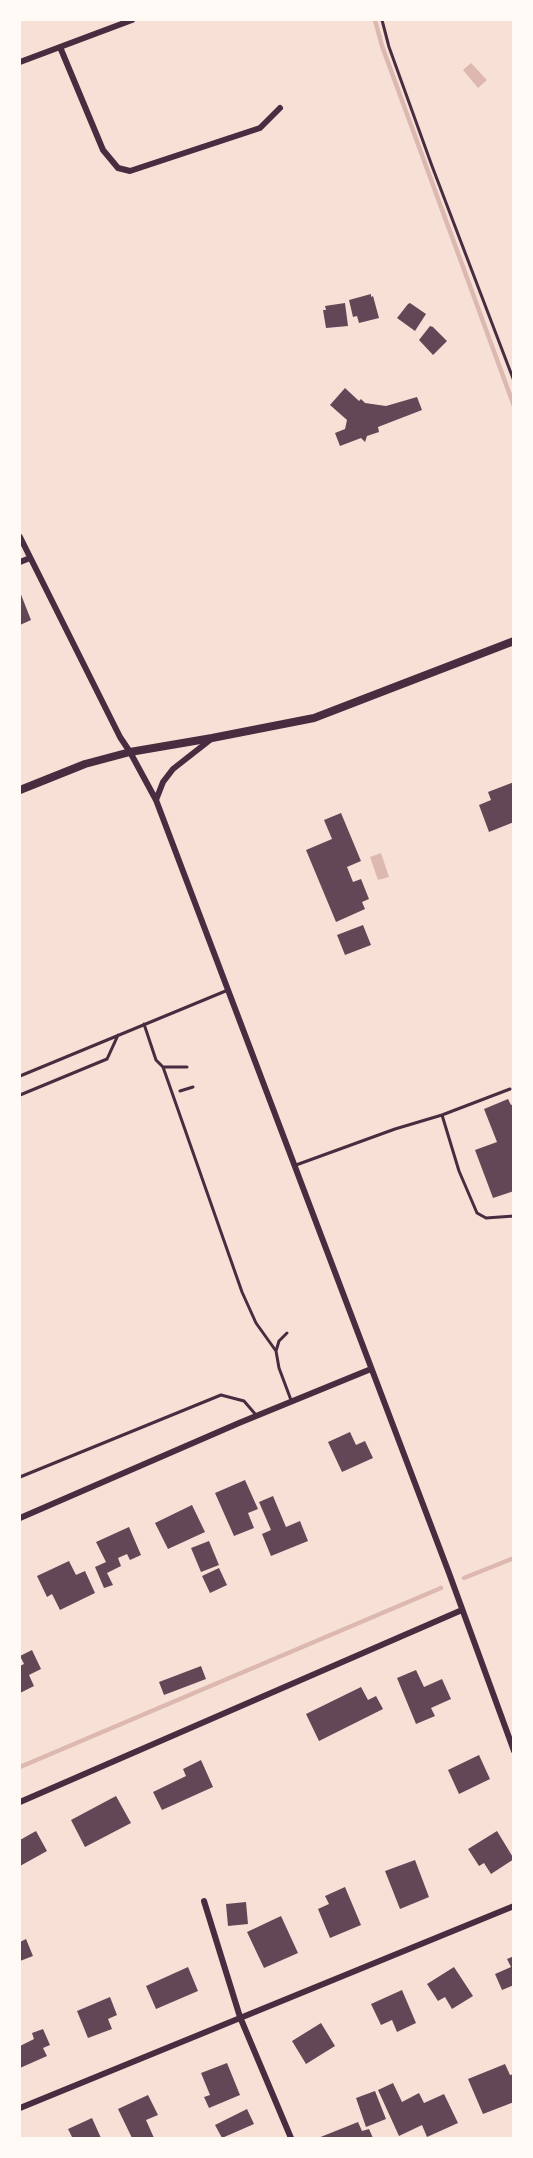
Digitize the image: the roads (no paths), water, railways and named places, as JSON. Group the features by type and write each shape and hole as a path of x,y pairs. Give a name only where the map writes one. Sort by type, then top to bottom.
{"street":[{"path":"20,62 132,20"},
{"path":"60,47 103,150 118,168 130,171 260,128 280,108"},
{"path":"20,537 120,737 156,800 462,1610 513,1751"},
{"path":"20,562 30,558"},
{"path":"20,790 85,764 130,752 314,718 513,641"},
{"path":"156,800 163,782 173,769 212,738"},
{"path":"20,1518 371,1369"},
{"path":"20,1802 462,1610"},
{"path":"204,1900 240,2017 291,2139"},
{"path":"20,2108 513,1906"}],"lane":[{"path":"20,1076 228,990"},
{"path":"144,1024 156,1060 163,1067 243,1292 256,1323 276,1351 279,1368 291,1402"},
{"path":"20,1095 107,1059 118,1035"},
{"path":"163,1067 187,1068"},
{"path":"294,1166 510,1089"},
{"path":"442,1115 459,1171 477,1213 486,1218 513,1216"},
{"path":"276,1351 279,1341 287,1333"},
{"path":"20,1477 221,1395 244,1401 257,1416"}],"waterway":[{"path":"375,20 382,46 514,406"},
{"path":"464,1578 514,1558"},
{"path":"20,1767 441,1588"}]}
